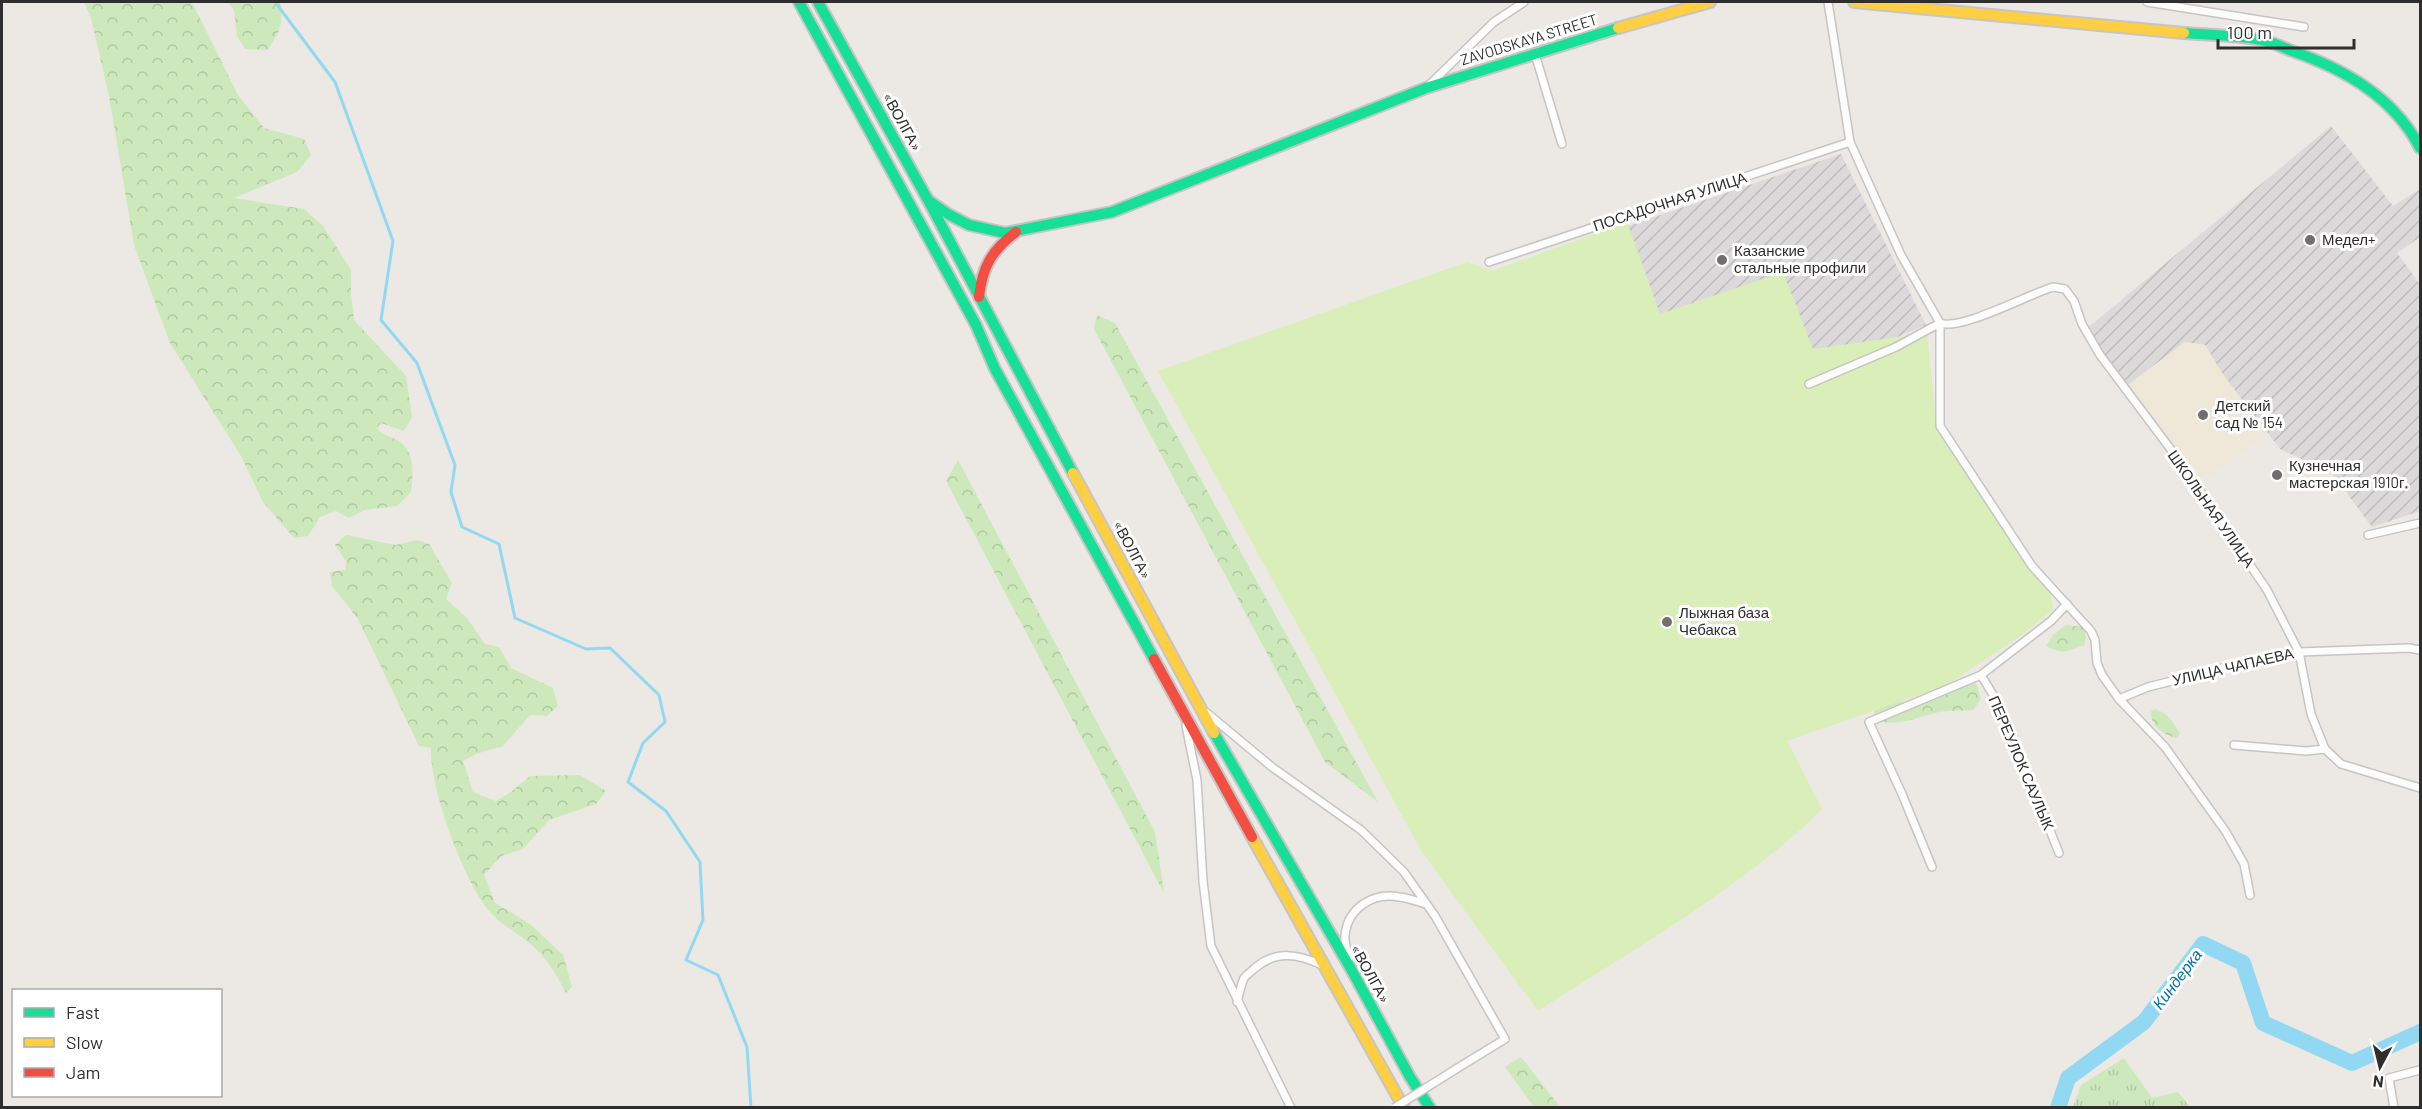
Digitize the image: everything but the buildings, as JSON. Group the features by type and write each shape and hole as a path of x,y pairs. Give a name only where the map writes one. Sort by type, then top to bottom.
{"main road":[{"path":"799,2 976,325 995,369 1184,715 1404,1107"},
{"name":"«ВОЛГА»","path":"818,2 928,200 1233,768 1351,969 1410,1077 1430,1107"},
{"name":"ZAVODSKAYA STREET","path":"1016,232 1056,221 1090,218 1112,212 1426,88 1653,17 1710,2"},
{"path":"1854,2 2262,40 2327,63 2362,83 2385,102 2410,128 2421,148"},
{"path":"928,200 947,215 971,226 992,231 1016,232"},
{"path":"979,297 981,275 988,258 998,245 1016,232"}],"street":[{"path":"1426,88 1494,22 1524,2"},
{"path":"1828,2 1850,141 1900,255 1940,323 1940,426 2032,566 2091,632 2095,640 2097,663 2102,675 2119,699 2165,747 2226,832 2244,864 2250,895"},
{"path":"2147,2 2304,27"},
{"path":"1535,54 1562,144"},
{"name":"ПОСАДОЧНАЯ УЛИЦА","path":"1490,262 1850,141"},
{"name":"ШКОЛЬНАЯ УЛИЦА","path":"1940,323 1948,326 2044,290 2061,287 2070,294 2082,324 2100,355 2184,467 2267,590 2299,652 2316,730 2325,749"},
{"path":"1809,384 1896,347 1940,323"},
{"path":"2368,535 2421,523"},
{"path":"1932,867 1869,722 1981,675 2051,621 2067,604"},
{"name":"УЛИЦА ЧАПАЕВА","path":"2119,699 2148,687 2254,660 2299,652 2409,648 2421,650"},
{"name":"ПЕРЕУЛОК САУЛЫК","path":"1981,675 2001,708 2059,853"},
{"path":"1200,707 1272,767 1361,830 1404,872 1426,904 1505,1039 1394,1107"},
{"path":"1184,715 1197,780 1203,881 1211,946 1291,1107"},
{"path":"2234,745 2306,751 2325,749 2341,764 2421,788"},
{"path":"1351,969 1345,938 1347,923 1360,905 1376,897 1397,896 1426,904"},
{"path":"1237,1002 1244,978 1265,960 1276,955 1305,958 1323,966"},
{"path":"2394,1107 2389,1078 2421,1070"}],"shaded area":[{"path":"2331,126 2393,206 2420,189 2420,237 2397,253 2420,284 2420,511 2372,527 2332,473 2280,449 2224,376 2205,345 2185,342 2128,385 2084,331"},
{"name":"Казанские стальные профили","path":"1841,154 1926,325 1812,373 1739,460 1640,295 1619,229"},
{"name":"Детский сад № 154","path":"2185,342 2205,345 2222,373 2267,433 2212,474 2202,477 2128,385"}],"green space":[{"path":"84,2 192,2 238,95 264,128 304,139 311,155 297,172 234,198 304,209 323,226 351,270 354,320 406,376 412,417 404,431 381,423 377,428 403,445 412,463 411,492 397,506 365,510 349,518 336,511 320,517 308,536 294,538 263,502 241,456 170,343 134,245 109,96 91,18"},
{"path":"228,2 280,2 280,28 267,50 245,49 237,36 234,10"},
{"name":"Лыжная база Чебакса","path":"1627,222 1660,314 1783,272 1813,349 1927,333 1937,431 2051,595 2053,610 2023,634 1947,685 1787,741 1822,809 1790,839 1721,892 1649,941 1538,1011 1422,852 1158,371 1467,262 1492,271"},
{"path":"1097,315 1115,323 1378,802 1325,762 1094,329"},
{"path":"958,460 1155,832 1164,893 946,481"},
{"path":"346,535 396,545 417,540 429,544 452,583 446,599 467,618 485,644 499,647 511,668 553,688 558,706 547,716 530,715 503,746 476,754 463,761 473,792 496,801 530,776 580,775 606,791 596,804 549,820 523,849 501,856 484,875 495,903 530,924 563,955 572,987 566,993 540,953 492,914 471,882 442,810 432,765 431,748 419,746 358,619 332,586 330,572 345,570 346,561 335,545"},
{"path":"2066,625 2084,627 2086,637 2084,645 2065,651 2046,646 2053,635"},
{"path":"1976,683 1981,699 1973,710 1939,712 1891,723 1873,720 1875,708 1890,702 1919,701"},
{"path":"2155,709 2167,715 2173,722 2180,734 2176,738 2162,732 2155,725 2151,711"},
{"path":"1521,1057 1560,1107 1534,1107 1505,1067"},
{"path":"2124,1058 2152,1098 2178,1092 2190,1107 2073,1107 2081,1085"}],"waterway":[{"path":"275,2 335,82 393,241 381,320 417,363 455,465 451,492 462,527 499,544 515,618 586,649 610,648 659,695 665,722 643,743 628,782 666,811 700,862 703,920 686,960 718,975 747,1047 751,1108"},
{"name":"Киндерка","path":"2058,1108 2068,1078 2144,1022 2203,944 2243,963 2263,1023 2352,1063 2420,1032"}],"traffic: fast":[{"path":"799,2 976,325 995,369 1154,659"},
{"path":"818,2 928,200 1073,473"},
{"path":"928,200 969,225 1005,233 1112,212 1426,88 1618,28"},
{"path":"2184,33 2262,40 2330,67 2366,87 2382,100 2409,130 2420,148"},
{"path":"1214,733 1351,969 1410,1077 1430,1108"}],"traffic: slow":[{"path":"1618,28 1710,2"},
{"path":"1854,2 2184,33"},
{"path":"1073,473 1214,733"},
{"path":"1252,837 1404,1108"}],"traffic: jam":[{"path":"979,297 980,286 990,260 1016,232"},
{"path":"1154,659 1252,837"}],"place":[{"name":"Медел+","path":"2310,240"},
{"name":"Казанские стальные профили","path":"1722,260"},
{"name":"Детский сад № 154","path":"2203,415"},
{"name":"Кузнечная мастерская 1910г.","path":"2277,475"},
{"name":"Лыжная база Чебакса","path":"1667,622"}]}
